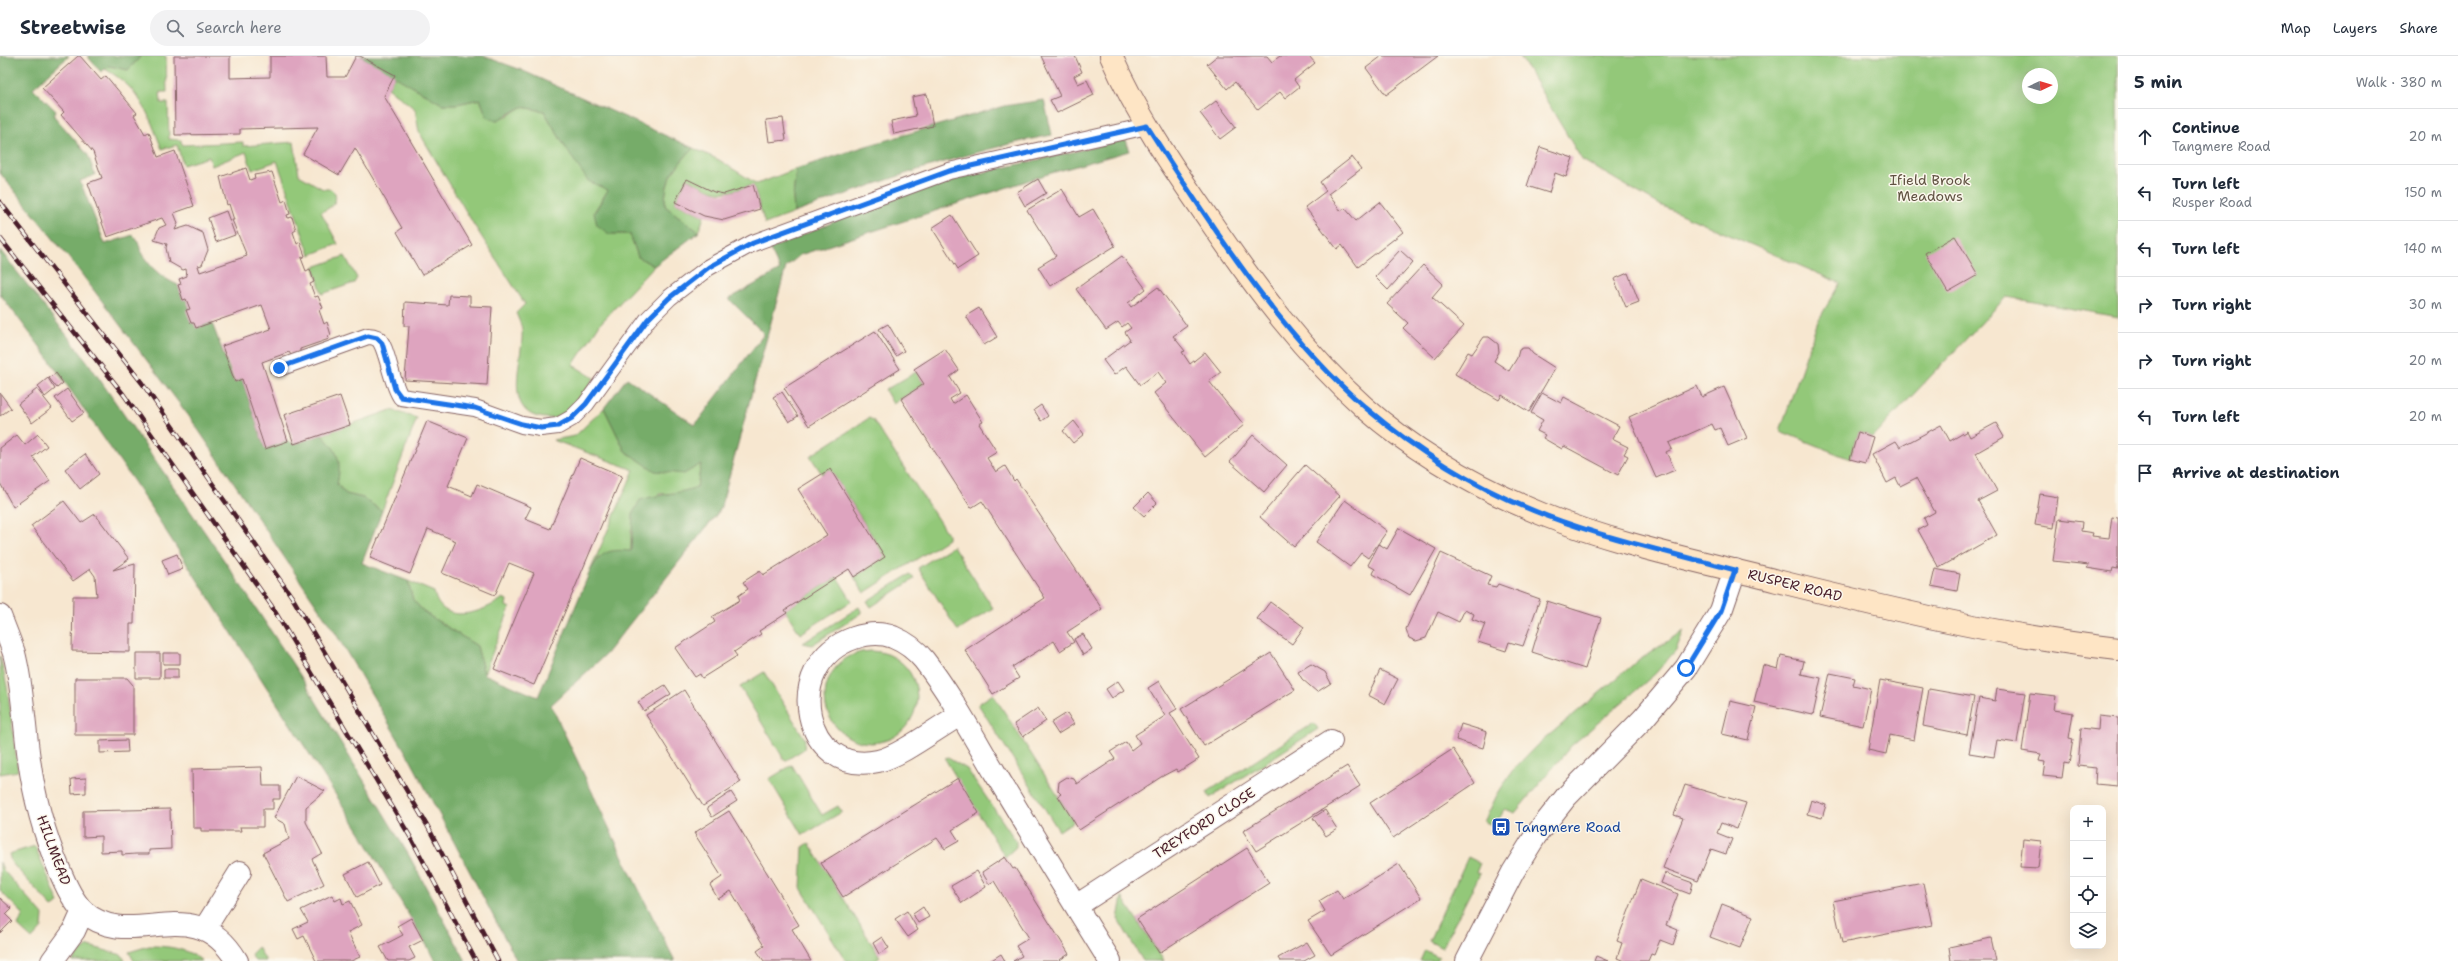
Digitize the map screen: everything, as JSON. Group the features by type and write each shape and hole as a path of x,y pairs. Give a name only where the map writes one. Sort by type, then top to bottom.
{"street":[{"name":"RUSPER ROAD","path":"1111,56 1147,126 1224,242 1280,316 1338,381 1394,431 1445,465 1493,492 1545,516 1604,536 1894,610 1982,629 2118,649"},
{"path":"1467,961 1513,872 1536,835 1566,797 1643,719 1686,668 1721,611 1735,570"},
{"name":"HILLMEAD","path":"0,616 14,654 38,807 51,850 67,888 83,911 102,923 128,928 168,923 195,925 205,928 220,940 237,961"},
{"path":"960,715 880,761 859,763 842,759 824,745 814,728 808,705 810,684 816,666 830,651 845,641 876,634 891,636 904,642 924,660 960,715 1110,961"},
{"name":"TREYFORD CLOSE","path":"1076,906 1331,741"},
{"path":"205,928 240,872"},
{"path":"52,961 74,931 83,911"}],"lane":[{"path":"279,368 368,336 377,338 382,343 395,389 401,397 475,408 522,424 541,428 558,426 572,418 586,404 648,319 669,298 709,267 753,243 949,171 1147,126"}],"green space":[{"path":"0,56 69,56 33,88 56,111 54,116 88,155 95,175 80,181 105,244 133,235 138,241 142,254 151,266 163,277 178,285 183,300 186,299 190,309 187,310 191,323 194,323 196,328 212,323 234,382 242,379 265,449 288,441 294,444 321,435 332,446 338,457 339,463 337,484 346,494 363,498 382,511 362,563 408,581 413,600 425,613 477,646 484,674 538,697 590,571 602,555 606,553 616,550 631,551 633,513 640,500 697,487 701,464 684,474 655,471 625,451 604,408 627,378 695,425 764,334 729,299 780,270 770,249 876,204 950,180 1125,140 1129,151 1048,174 800,255 786,267 720,510 605,655 551,705 629,870 675,961 517,961 411,761 336,634 191,419 77,268 0,173"},
{"path":"87,56 141,56 128,70 109,66 101,72"},
{"path":"141,56 166,56 167,92 160,92 161,103 168,103 169,139 181,140 182,145 243,142 243,146 294,142 299,175 323,189 331,189 335,193 336,197 334,203 321,212 338,244 310,255 277,161 252,170 246,152 212,166 209,157 183,165 177,145 162,149 142,103 127,85 105,69 109,66 128,70"},
{"path":"360,56 483,56 519,69 693,148 676,168 669,180 665,196 665,206 699,232 654,266 638,257 630,234 609,234 597,225 594,213 608,190 588,181 567,150 544,111 522,107 496,121 487,117 480,99 457,104 442,104"},
{"name":"Ifield Brook Meadows","path":"1520,56 2118,56 2118,317 2006,297 1873,437 1858,432 1850,459 1780,431 1818,321 1840,283 1660,205 1582,160"},
{"path":"395,75 442,104 457,104 480,99 487,117 506,117 522,107 544,111 567,150 608,190 594,212 609,234 630,234 638,257 654,266 600,324 573,365 594,378 580,399 562,416 545,418 531,414 523,407 518,396 517,383 522,330 516,313 525,304 474,225 419,132 415,109 388,88"},
{"path":"1044,100 1052,135 954,159 890,179 794,213 793,197 796,169 866,146 1004,106"},
{"path":"693,148 719,160 757,184 796,169 793,197 794,213 765,224 753,185 732,191 719,192 713,191 687,179 675,202 704,216 699,232 665,206 665,196 669,180 676,168"},
{"path":"0,250 87,361 228,566 300,675 407,852 466,961 436,961 361,834 135,483 41,348 0,294"},
{"path":"345,256 357,278 354,283 322,294 314,267"},
{"path":"916,372 924,384 893,404 885,390"},
{"path":"604,408 625,451 701,464 697,487 680,493 659,494 631,530 631,551 599,557 590,571 634,470 553,440 575,436"},
{"path":"391,410 417,418 382,511 363,498 346,494 337,484 338,464 336,457 330,445 321,435"},
{"path":"869,418 873,420 948,535 948,539 864,593 854,577 885,556 830,469 822,474 810,456"},
{"path":"953,546 993,608 958,631 918,568"},
{"path":"910,574 914,579 871,607 867,601"},
{"path":"837,577 852,601 800,634 785,610"},
{"path":"408,581 434,592 438,603 445,610 454,613 464,614 474,612 503,598 507,600 506,606 510,608 484,674 477,646 425,613 413,600"},
{"path":"859,607 862,613 812,645 803,643"},
{"path":"1684,630 1676,650 1655,674 1571,746 1515,813 1505,809 1494,827 1484,822 1497,795 1512,771 1535,747 1635,663"},
{"path":"871,651 888,655 903,665 913,680 917,697 913,714 903,729 888,739 871,743 854,739 839,729 829,714 825,697 829,680 839,665 854,655"},
{"path":"0,656 7,686 18,771 0,774"},
{"path":"764,672 805,739 804,749 785,761 740,687"},
{"path":"993,694 1074,821 1059,831 978,704"},
{"path":"1314,723 1318,729 1210,798 1207,792"},
{"path":"948,758 967,769 1016,841 1016,847 1005,857 945,759"},
{"path":"792,765 822,815 838,806 842,812 803,835 769,779"},
{"path":"809,843 880,957 875,961 846,961 801,888 803,847"},
{"path":"35,846 59,903 52,907 11,862 9,854"},
{"path":"1468,857 1480,863 1476,873 1480,874 1442,948 1429,941"},
{"path":"0,862 3,870 43,915 42,928 32,939 18,926 23,914 0,891"},
{"path":"1122,897 1164,961 1143,961 1118,919"},
{"path":"89,946 122,955 125,961 72,961 81,951"},
{"path":"149,946 177,949 190,953 202,961 134,961 129,952"},
{"path":"258,947 266,961 255,961 251,954"},
{"path":"1425,950 1439,957 1437,961 1420,961"}],"building":[{"path":"78,56 80,56 101,80 106,76 137,113 134,115 145,134 149,132 158,157 175,151 194,206 174,213 178,223 175,230 188,226 203,233 208,250 202,265 198,266 200,272 247,256 232,220 234,220 229,204 227,205 220,177 246,168 250,180 255,178 254,175 272,172 282,202 286,200 290,214 287,215 288,218 292,217 296,230 293,232 297,244 300,242 305,256 301,258 306,271 310,269 314,282 310,284 315,297 318,296 323,308 319,310 324,324 327,322 331,335 328,336 329,339 300,349 300,352 291,355 289,352 262,362 288,441 265,449 242,379 235,382 222,346 271,329 262,305 196,328 194,323 191,323 186,310 190,309 186,299 183,300 178,285 181,284 179,279 187,276 186,269 183,270 169,262 166,248 167,244 154,240 159,228 166,225 162,218 107,237 88,183 102,178 93,152 61,115 64,112 42,88"},
{"path":"174,56 230,56 230,78 270,77 270,56 326,56 327,77 345,77 356,56 360,56 395,75 384,96 472,245 422,275 397,232 402,228 355,148 339,175 303,154 318,127 240,129 240,134 175,135"},
{"path":"1041,56 1075,56 1082,72 1074,76 1078,84 1087,80 1094,95 1057,113 1050,100 1060,96"},
{"path":"1217,56 1267,56 1272,62 1280,56 1309,56 1315,63 1294,80 1299,87 1285,98 1280,92 1258,110 1235,82 1227,89 1207,64"},
{"path":"1382,56 1438,56 1386,95 1366,68"},
{"path":"927,94 933,126 894,134 891,121 916,116 912,97"},
{"path":"1216,101 1236,127 1220,139 1200,113"},
{"path":"783,118 786,140 769,142 766,120"},
{"path":"1540,147 1573,158 1566,177 1555,173 1549,193 1527,186"},
{"path":"1352,157 1361,169 1328,194 1341,211 1345,208 1356,221 1380,202 1403,232 1358,267 1342,245 1337,249 1305,207 1326,191 1320,182"},
{"path":"687,179 714,192 724,194 753,185 760,209 724,220 704,216 675,202"},
{"path":"1038,179 1046,193 1025,206 1017,192"},
{"path":"1062,189 1079,217 1093,209 1115,246 1050,286 1038,267 1056,256 1027,210"},
{"path":"226,211 235,235 216,242 208,218"},
{"path":"952,215 978,256 958,269 932,228"},
{"path":"1955,236 1978,275 1948,292 1925,253"},
{"path":"1400,250 1413,262 1388,290 1375,277"},
{"path":"1122,256 1146,289 1128,303 1131,307 1158,287 1187,326 1173,336 1185,351 1182,352 1190,364 1205,352 1221,372 1209,381 1244,425 1205,457 1154,393 1166,383 1158,372 1140,385 1126,366 1114,375 1103,360 1130,340 1125,332 1131,328 1127,323 1122,327 1118,322 1106,330 1076,289"},
{"path":"1423,265 1443,284 1432,297 1464,326 1435,358 1403,328 1408,323 1387,304"},
{"path":"1628,273 1639,302 1626,307 1614,279"},
{"path":"449,295 470,296 470,306 492,307 487,385 405,380 409,326 404,326 405,302 448,305"},
{"path":"979,308 997,337 984,345 966,316"},
{"path":"888,324 904,351 896,356 879,329"},
{"path":"875,331 900,369 809,426 784,388"},
{"path":"1484,337 1489,337 1498,344 1499,352 1494,361 1509,371 1517,358 1519,350 1523,348 1528,348 1533,354 1555,368 1529,412 1502,395 1499,400 1455,374 1468,352 1472,354"},
{"path":"945,349 959,370 950,377 960,393 950,399 953,404 966,395 983,422 979,424 997,452 987,458 996,472 1005,466 1014,481 1016,479 1102,609 1067,632 1074,642 1060,651 1054,641 1012,667 1019,678 993,694 965,650 1045,598 982,501 971,508 901,399 924,384 914,369"},
{"path":"56,373 63,383 57,388 49,378"},
{"path":"48,378 55,389 45,397 38,386"},
{"path":"1697,386 1702,397 1724,387 1747,438 1728,446 1720,428 1715,430 1712,424 1669,443 1672,449 1666,452 1675,470 1656,478 1629,417"},
{"path":"37,389 52,408 32,423 18,404"},
{"path":"67,389 84,413 72,421 55,398"},
{"path":"782,392 798,416 789,422 773,397"},
{"path":"0,393 11,408 0,416"},
{"path":"1542,393 1561,403 1564,397 1619,426 1612,439 1628,447 1624,454 1628,456 1618,475 1564,446 1562,449 1543,438 1545,435 1537,431 1543,420 1531,413"},
{"path":"340,396 350,425 294,444 284,415"},
{"path":"1041,405 1048,416 1041,421 1034,410"},
{"path":"427,421 468,438 448,486 472,496 477,484 531,507 525,519 550,529 580,458 622,476 534,685 494,669 534,573 509,563 495,595 442,573 456,541 428,529 410,574 370,558"},
{"path":"1074,421 1084,434 1073,443 1063,431"},
{"path":"1996,423 2004,437 1976,453 1997,491 1978,501 1997,535 1939,568 1918,530 1927,525 1924,518 1935,512 1916,478 1900,486 1896,478 1887,483 1872,454 1896,441 1900,447 1941,425 1950,441 1967,431 1970,437"},
{"path":"1858,432 1873,437 1865,463 1850,459"},
{"path":"38,434 47,446 33,457 50,481 13,507 0,483 0,448 17,435 25,445"},
{"path":"1253,435 1287,465 1264,492 1230,462"},
{"path":"85,454 99,474 80,489 65,469"},
{"path":"1305,465 1340,496 1294,547 1260,517"},
{"path":"830,469 885,557 854,577 849,569 785,610 787,613 759,631 761,634 734,652 737,656 702,678 700,674 695,677 675,648 715,622 712,617 740,600 738,596 748,589 743,582 760,571 763,575 827,535 798,489"},
{"path":"1148,493 1157,503 1144,516 1134,507"},
{"path":"2040,494 2058,497 2054,528 2035,525"},
{"path":"1345,500 1387,531 1368,558 1361,553 1350,567 1316,542"},
{"path":"64,501 81,523 95,514 129,559 113,570 135,564 134,624 130,624 130,652 72,651 73,596 97,596 95,576 90,569 73,581 31,526"},
{"path":"2112,517 2118,518 2118,569 2113,568 2112,572 2087,568 2089,565 2053,561 2059,519 2082,522 2081,531 2093,533 2092,536 2109,538"},
{"path":"1399,528 1436,549 1410,595 1373,574 1375,569 1368,565 1379,544 1387,549"},
{"path":"1441,553 1491,576 1487,585 1496,587 1498,584 1540,599 1523,646 1509,642 1506,651 1478,642 1485,624 1472,619 1474,614 1465,609 1459,622 1438,612 1426,638 1416,641 1409,638 1406,629"},
{"path":"177,554 183,569 168,575 162,560"},
{"path":"1935,569 1960,574 1957,591 1931,586"},
{"path":"1547,601 1601,618 1585,669 1532,652"},
{"path":"1270,602 1304,627 1292,644 1257,619"},
{"path":"1083,634 1092,649 1083,655 1074,639"},
{"path":"136,653 160,653 160,678 136,678"},
{"path":"163,653 180,653 180,664 163,664"},
{"path":"1271,653 1295,690 1204,746 1181,709"},
{"path":"1781,656 1804,661 1801,674 1821,678 1813,715 1754,702 1763,665 1778,669"},
{"path":"1311,664 1325,672 1331,683 1317,692 1302,679 1298,672"},
{"path":"164,669 178,669 178,678 164,678"},
{"path":"1380,670 1398,679 1385,704 1368,695"},
{"path":"1830,673 1855,678 1853,685 1871,689 1863,726 1820,717"},
{"path":"75,678 127,678 133,685 133,735 75,735"},
{"path":"1880,680 1923,688 1914,740 1890,735 1886,754 1868,750"},
{"path":"1118,681 1124,690 1112,698 1106,689"},
{"path":"1159,681 1177,709 1170,713 1199,759 1178,772 1176,769 1161,777 1079,830 1058,796 1061,794 1058,791 1059,782 1067,777 1074,779 1077,784 1115,759 1110,752 1126,742 1131,750 1140,743 1135,735 1165,716 1148,688"},
{"path":"665,685 671,694 644,711 638,702"},
{"path":"1929,689 1974,697 1967,735 1923,726"},
{"path":"1997,689 2025,693 2017,743 1997,740 1994,757 1969,753 1979,698 1995,701"},
{"path":"684,690 741,782 703,806 646,715"},
{"path":"2030,693 2056,696 2054,710 2073,713 2069,738 2073,739 2069,764 2064,763 2062,778 2043,776 2045,762 2039,761 2041,754 2022,751"},
{"path":"1730,701 1756,707 1748,740 1722,734"},
{"path":"1038,708 1046,721 1023,737 1014,724"},
{"path":"1067,713 1074,724 1058,734 1051,723"},
{"path":"2099,716 2118,718 2118,786 2095,784 2096,768 2078,766 2081,728 2098,730"},
{"path":"1461,724 1487,732 1483,748 1456,740"},
{"path":"127,740 128,752 100,753 100,741"},
{"path":"1453,749 1475,783 1393,838 1370,803"},
{"path":"1347,766 1360,786 1256,851 1243,831"},
{"path":"262,767 263,786 280,786 280,799 273,799 273,809 263,809 263,827 240,827 241,831 201,831 201,828 193,828 192,769"},
{"path":"296,776 325,791 306,807 306,822 322,853 312,859 324,884 288,902 263,853 289,839 285,824 274,818"},
{"path":"86,778 86,793 72,794 71,779"},
{"path":"958,778 979,813 952,830 959,841 945,849 937,838 843,897 821,863"},
{"path":"1685,785 1746,803 1737,829 1721,823 1717,833 1732,839 1726,854 1711,849 1698,881 1663,868 1683,818 1674,815"},
{"path":"731,792 737,801 712,817 707,808"},
{"path":"1811,800 1826,805 1822,818 1807,814"},
{"path":"170,809 171,849 149,850 149,854 122,855 122,851 101,852 101,836 83,837 83,811"},
{"path":"1325,810 1337,829 1326,836 1313,818"},
{"path":"729,811 799,925 792,929 811,961 764,961 757,951 764,946 731,891 718,899 710,885 722,877 694,833"},
{"path":"2023,839 2041,841 2038,868 2020,867"},
{"path":"1247,848 1269,883 1159,953 1137,919"},
{"path":"1005,857 1013,869 1015,868 1069,954 1058,961 1013,961 1022,956 1016,946 1029,938 994,881 989,884 982,872"},
{"path":"368,862 380,885 357,897 345,874"},
{"path":"1399,864 1421,898 1331,955 1308,921 1325,911 1319,901 1337,890 1343,899"},
{"path":"977,871 986,887 962,903 951,886"},
{"path":"1665,873 1693,883 1690,894 1661,883"},
{"path":"1641,879 1678,894 1666,925 1678,930 1673,945 1660,940 1654,955 1651,954 1648,961 1624,961 1617,958 1622,943 1617,941"},
{"path":"1923,883 1932,925 1842,943 1833,901"},
{"path":"332,895 335,901 341,898 343,904 350,901 362,925 348,932 360,957 351,961 316,961 304,936 298,939 293,929 308,922 301,910"},
{"path":"0,898 12,909 6,915 12,921 0,933"},
{"path":"1722,904 1753,916 1740,948 1710,937"},
{"path":"923,907 929,917 918,923 913,914"},
{"path":"907,911 918,930 908,937 895,919"},
{"path":"411,918 423,940 409,947 415,958 409,961 388,961 380,947 403,935 397,926"},
{"path":"882,937 889,948 879,954 873,943"},
{"path":"1991,938 1996,961 1951,961 1949,947"},
{"path":"1307,942 1315,955 1304,961 1280,961 1278,958"},
{"path":"1001,954 1005,961 990,961"},
{"path":"1596,956 1608,961 1594,961"}],"railway":[{"path":"0,202 142,383 292,597 427,825 498,961"},
{"path":"0,238 124,395 271,605 411,838 476,961"}],"place":[{"name":"Tangmere Road","path":"1501,827"}],"route":[{"path":"279,368 358,338 368,336 377,338 382,343 395,389 401,397 410,400 475,408 522,424 541,428 558,426 572,418 586,404 648,319 669,298 709,267 753,243 949,171 1147,126 1183,183 1224,242 1280,316 1338,381 1364,407 1394,431 1445,465 1493,492 1545,516 1604,536 1735,570 1721,611 1686,668"}]}
